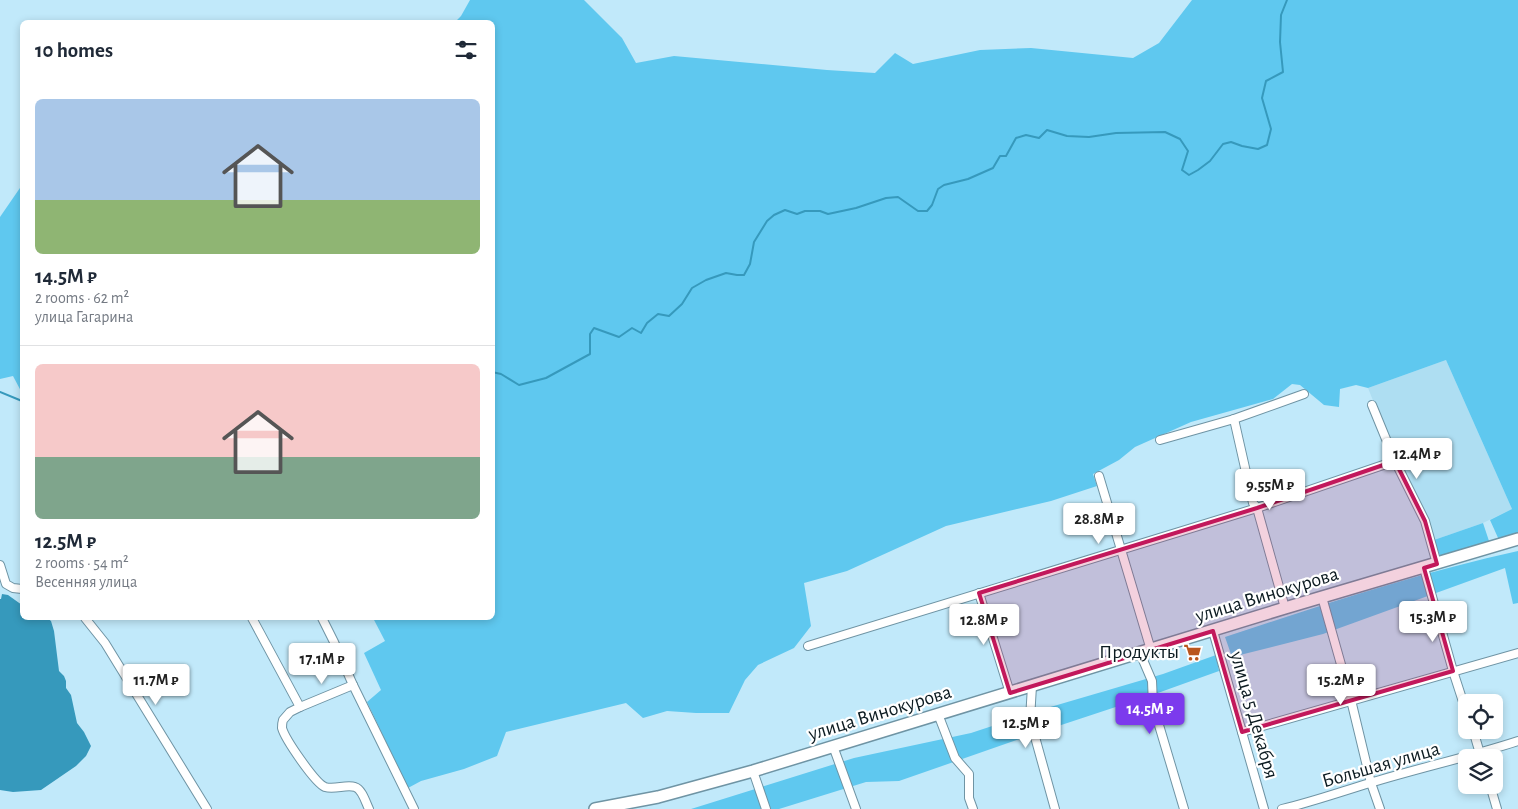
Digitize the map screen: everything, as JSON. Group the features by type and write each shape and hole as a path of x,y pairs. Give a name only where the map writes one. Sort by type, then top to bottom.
{"main road":[{"name":"улица Винокурова","path":"595,809 658,797 753,770 1518,539"}],"street":[{"path":"1160,440 1234,419 1304,394"},
{"path":"1372,405 1395,461 1425,521 1437,564"},
{"path":"1234,419 1253,503 1257,508 1285,608"},
{"path":"808,646 1257,508 1395,461"},
{"path":"1099,476 1122,550 1152,681 1153,705 1184,809"},
{"path":"0,565 6,584 13,588 20,589"},
{"path":"1424,568 1460,694"},
{"path":"979,593 1010,693"},
{"path":"1322,598 1351,700 1371,783 1380,809"},
{"path":"87,620 106,643 207,809"},
{"path":"253,620 300,707"},
{"path":"323,620 352,685 414,809"},
{"name":"улица 5 Декабря","path":"1213,631 1264,809"},
{"path":"1242,732 1518,652"},
{"path":"352,685 290,712 282,720 282,728 311,775 322,785 332,788 354,786 359,789 370,809"},
{"path":"1032,686 1030,719 1055,809"},
{"path":"938,714 955,758 969,774 969,798 973,809"},
{"name":"Большая улица","path":"1496,749 1518,740"},
{"path":"834,746 856,809"},
{"name":"Большая улица","path":"1282,809 1371,783 1458,761"},
{"path":"753,770 766,809"},
{"path":"1493,794 1497,809"}],"highlighted area":[{"path":"1395,461 1425,521 1437,564 1424,568 1453,671 1242,732 1213,631 1010,693 979,593 1257,508"}],"shaded area":[{"path":"470,0 584,0 622,38 636,63 674,56 875,73 895,53 913,64 980,50 1031,48 1133,58 1159,43 1192,0 1518,0 1518,535 1499,540 1490,520 1512,509 1446,360 1368,388 1356,385 1340,389 1339,407 1324,405 1300,385 1292,384 1273,399 1191,422 1135,447 1119,460 1093,474 1097,486 1051,501 946,526 847,571 804,583 811,626 794,648 758,665 745,680 729,713 667,711 643,718 626,703 506,732 497,756 464,769 421,781 408,788 367,702 381,690 364,653 385,641 374,620 495,620 495,20 457,20"},
{"path":"20,188 20,389 13,376 0,379 0,217"},
{"path":"1446,360 1512,509 1483,523 1434,540 1400,468 1368,388"},
{"path":"1483,523 1489,541 1440,556 1434,540"},
{"path":"1518,551 1518,603 1513,604 1505,568 1323,634 1232,657 1225,637 1407,579"},
{"path":"2,594 8,595 20,604 20,620 51,621 59,671 64,676 66,688 71,695 77,723 91,746 86,756 76,766 41,790 13,792 0,790"},
{"path":"1216,655 1219,671 899,781 866,782 779,809 691,809 854,758 971,733 1047,708 1163,674"}],"waterway":[{"path":"495,373 501,374 519,385 546,378 590,354 590,334 594,328 619,337 632,328 641,333 647,323 658,314 669,316 682,304 692,288 706,280 726,273 744,275 750,264 754,242 767,221 785,210 797,214 805,211 820,211 828,214 856,208 886,198 898,197 918,211 927,211 932,205 938,189 944,185 968,179 993,168 1000,156 1006,156 1016,138 1026,135 1039,138 1047,130 1067,136 1089,137 1116,133 1165,132 1180,139 1188,151 1182,170 1189,175 1210,161 1223,144 1231,142 1258,149 1267,145 1271,129 1262,98 1266,81 1283,72 1280,42 1281,15 1287,0"},
{"path":"0,392 20,400"}],"place":[{"name":"Продукты","path":"1193,652"}]}
